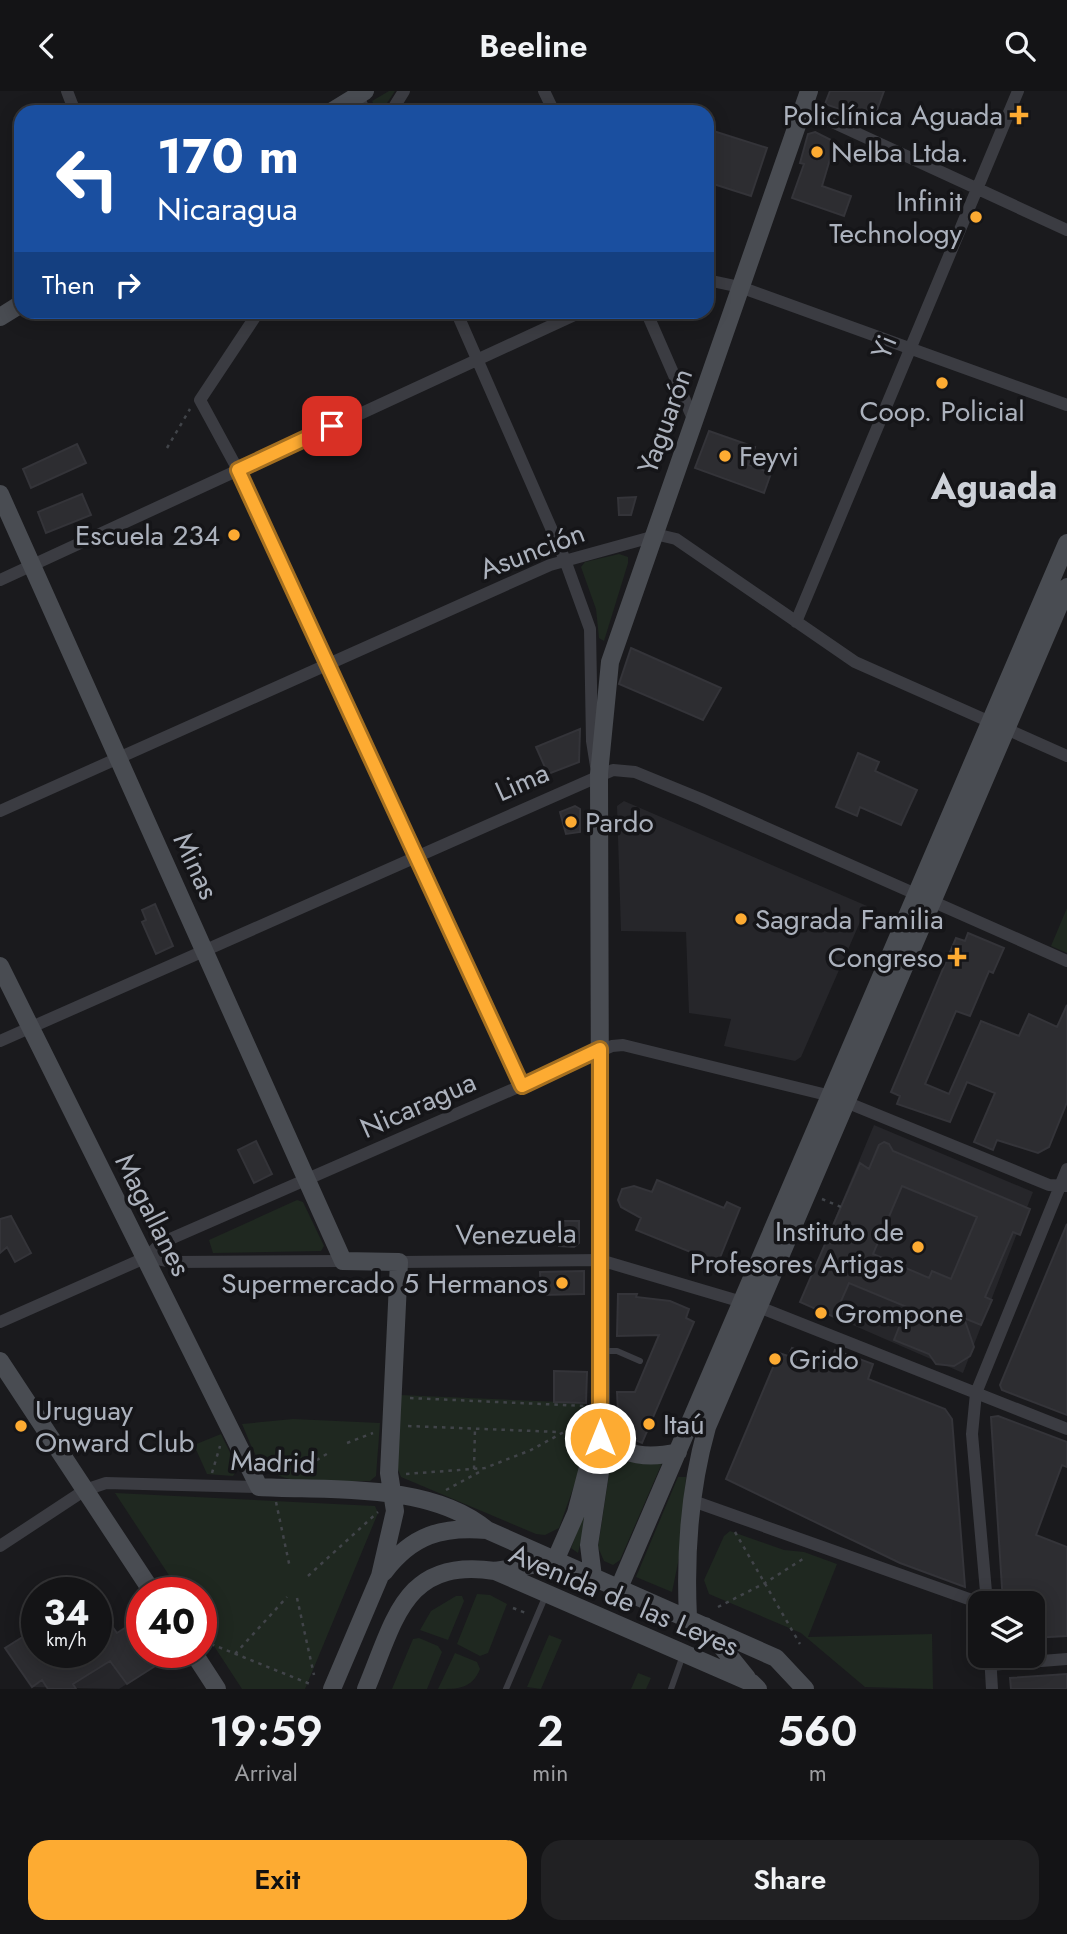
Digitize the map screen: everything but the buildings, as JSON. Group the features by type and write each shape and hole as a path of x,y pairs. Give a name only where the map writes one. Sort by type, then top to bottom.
{"street":[{"name":"Yi","path":"796,622 1018,91"},
{"path":"345,105 361,97"},
{"path":"806,100 978,189 1067,230"},
{"name":"Yaguarón","path":"599,774 604,750 608,674 652,535 806,100"},
{"path":"714,281 740,287 1067,405"},
{"path":"254,319 200,400 238,470 522,1086"},
{"name":"Yaguarón","path":"460,319 565,560 592,638 592,741 599,774 601,1480 589,1545 593,1577"},
{"path":"0,580 565,319"},
{"path":"649,319 694,421"},
{"name":"Minas","path":"0,494 343,1261"},
{"path":"652,535 668,535 676,540 855,662 1067,756"},
{"name":"Asunción","path":"0,811 565,560 652,535"},
{"path":"755,1686 696,1621 688,1574 694,1501 707,1427 751,1304 998,726 1067,543"},
{"path":"998,726 1067,587"},
{"name":"Lima","path":"0,1041 613,770 635,772 1067,961"},
{"name":"Magallanes","path":"0,966 147,1257 258,1487"},
{"name":"Nicaragua","path":"0,1322 147,1257 161,1243 522,1086 600,1049 623,1045 838,1099 1049,1185 1063,1187"},
{"path":"619,1588 678,1452 807,1193 838,1099"},
{"path":"985,1591 972,1434 976,1393 1063,1187 1067,1169"},
{"name":"Venezuela","path":"147,1257 171,1262 600,1259 751,1304 1067,1429"},
{"path":"394,1494 389,1473 400,1262"},
{"path":"0,1361 142,1577"},
{"path":"600,1438 617,1449 645,1457 678,1452"},
{"name":"Yaguarón","path":"555,1561 576,1513 590,1460 600,1438"},
{"name":"Madrid","path":"0,1546 85,1490 106,1483 394,1494"},
{"name":"Avenida de las Leyes","path":"332,1689 380,1576 395,1511 394,1494 443,1504 487,1529 555,1561 776,1657 805,1689"},
{"path":"694,1501 968,1599"},
{"name":"Avenida de las Leyes","path":"380,1576 396,1555 421,1536 444,1529 487,1529"},
{"path":"495,1571 555,1561"},
{"name":"Avenida de las Leyes","path":"366,1689 405,1602 419,1585 447,1569 461,1567 495,1571 755,1686"},
{"path":"363,1616 405,1602"},
{"path":"1045,1659 1067,1659"},
{"path":"203,1668 217,1689"},
{"path":"991,1668 992,1689"}],"lane":[{"path":"600,1351 617,1351 640,1361"},
{"path":"506,1689 547,1593"},
{"path":"671,1689 684,1653"}],"path":[{"path":"167,448 189,410 200,400"},
{"path":"807,1193 841,1207"},
{"path":"402,1398 588,1406"},
{"path":"444,1492 485,1468 531,1450 559,1432 587,1419"},
{"path":"401,1426 559,1432"},
{"path":"474,1469 475,1429"},
{"path":"347,1443 379,1431"},
{"path":"211,1476 220,1445"},
{"path":"281,1471 304,1468 330,1452"},
{"path":"403,1474 485,1468"},
{"path":"275,1499 290,1567"},
{"path":"308,1576 382,1509"},
{"path":"733,1528 800,1644"},
{"path":"718,1608 765,1583 812,1553"},
{"path":"235,1654 287,1597"},
{"path":"297,1598 314,1675"},
{"path":"217,1646 310,1684"}],"shaded area":[{"path":"389,91 395,91 386,105 374,105 372,101"},
{"path":"619,554 628,557 628,563 604,641 599,638 596,609 581,567 585,562"},
{"name":"Sagrada Familia","path":"624,801 867,906 801,1057 795,1061 724,1046 731,1019 689,1013 686,932 621,931 617,806"},
{"path":"1067,908 1067,953 1051,946"},
{"name":"Instituto de Profesores Artigas","path":"874,1125 1033,1192 963,1373 800,1302"},
{"path":"297,1200 303,1202 324,1246 321,1251 213,1253 209,1240"},
{"path":"400,1395 585,1403 580,1469 559,1528 545,1535 536,1534 401,1477 397,1467"},
{"path":"293,1419 380,1423 376,1476 370,1481 313,1482 298,1481 272,1472 256,1455 242,1424"},
{"path":"221,1434 238,1469 233,1476 207,1474 194,1445"},
{"path":"612,1454 662,1463 620,1560 613,1565 604,1561 598,1547"},
{"path":"678,1477 686,1477 680,1553 672,1592 636,1577"},
{"path":"115,1493 375,1506 378,1513 305,1689 242,1689 217,1651 217,1577 170,1577"},
{"path":"586,1508 589,1509 578,1553 571,1548"},
{"path":"730,1531 784,1550 804,1552 837,1564 808,1637 932,1634 933,1689 865,1687 801,1633 709,1594 704,1580 724,1536"},
{"path":"477,1594 490,1595 507,1604 488,1653 480,1656 457,1644"},
{"path":"456,1596 462,1596 464,1601 448,1640 420,1630 431,1611"},
{"path":"549,1635 562,1640 541,1689 527,1687"},
{"path":"419,1638 438,1646 442,1652 427,1689 392,1689 413,1639"},
{"path":"112,1652 126,1652 126,1668 151,1668 119,1689 32,1687 62,1668 112,1668"},
{"path":"455,1653 477,1662 480,1669 477,1676 463,1687 438,1689"},
{"path":"638,1673 651,1678 646,1689 631,1689"}],"place":[{"name":"Policlínica Aguada","path":"1019,115"},
{"name":"Nelba Ltda.","path":"817,152"},
{"name":"Infinit Technology","path":"976,217"},
{"name":"Coop. Policial","path":"942,383"},
{"name":"Feyvi","path":"725,456"},
{"name":"Escuela 234","path":"234,535"},
{"name":"Pardo","path":"571,822"},
{"name":"Sagrada Familia","path":"741,919"},
{"name":"Congreso","path":"957,957"},
{"name":"Instituto de Profesores Artigas","path":"918,1247"},
{"name":"Supermercado 5 Hermanos","path":"562,1283"},
{"name":"Grompone","path":"821,1313"},
{"name":"Grido","path":"775,1359"},
{"name":"Itaú","path":"649,1424"},
{"name":"Uruguay Onward Club","path":"21,1426"}],"district":[{"name":"Aguada","path":"994,487"}],"route":[{"path":"332,426 238,470 522,1086 600,1049 600,1438"}]}
